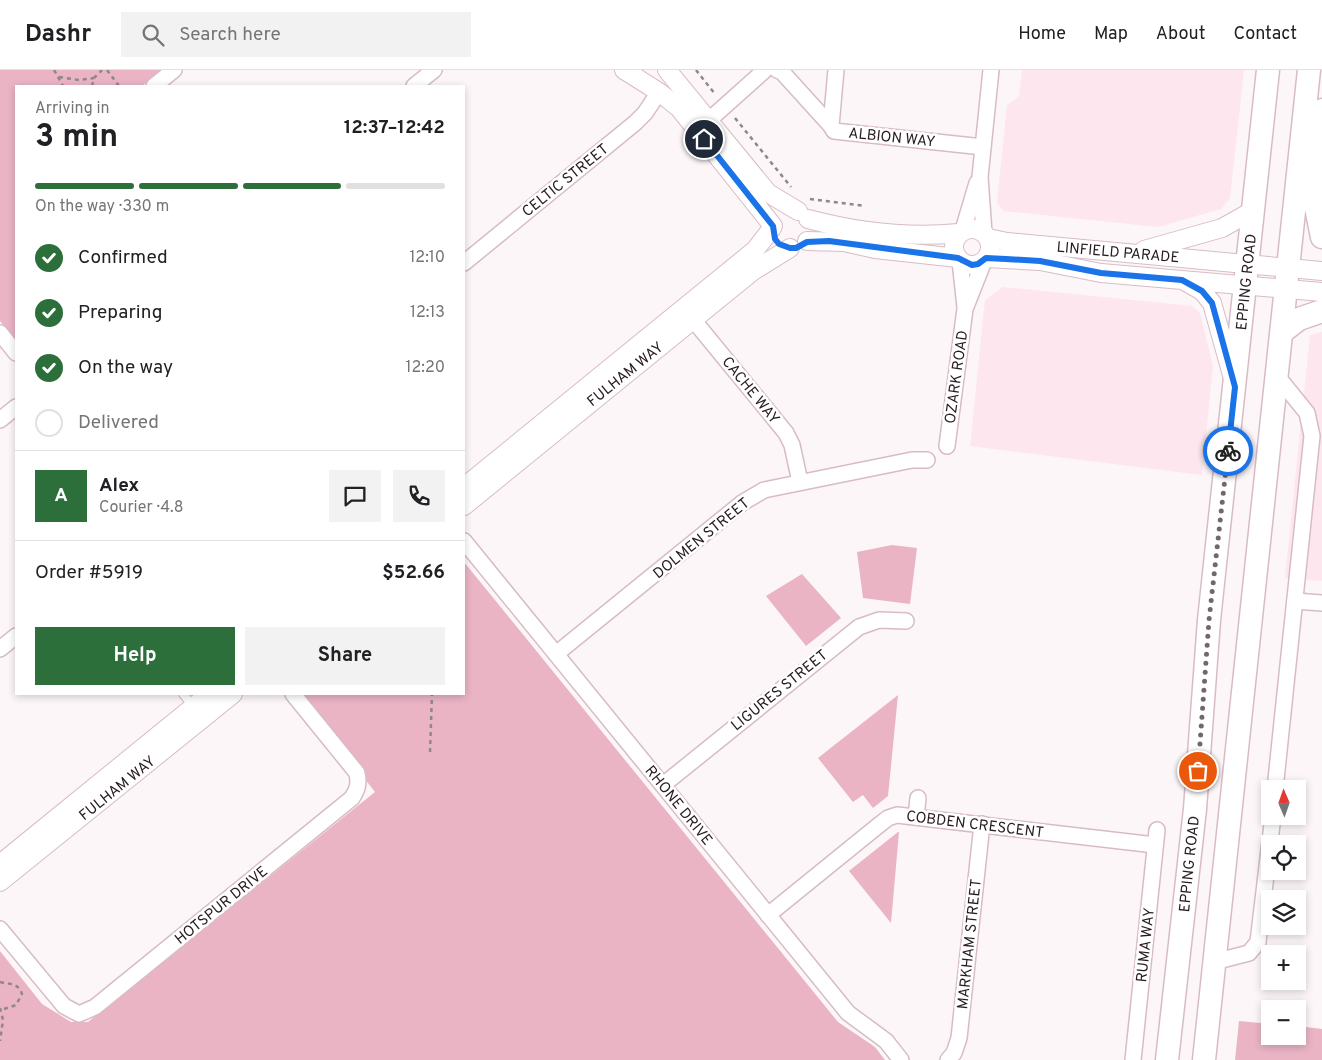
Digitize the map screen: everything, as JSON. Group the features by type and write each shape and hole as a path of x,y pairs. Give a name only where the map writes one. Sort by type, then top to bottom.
{"main road":[{"name":"EPPING ROAD","path":"1167,1060 1195,809 1209,620 1268,70"},
{"path":"1204,1060 1309,70"},
{"path":"1322,110 1320,162 1314,198 1322,237"},
{"path":"1282,332 1298,319 1322,311"}],"street":[{"path":"155,85 174,70"},
{"path":"415,85 434,70"},
{"path":"624,70 659,92 682,111 772,227 775,239 779,244 796,248 807,242 844,242 876,249 959,260 972,265 985,260"},
{"path":"667,70 768,193 856,230 929,236 961,232 974,228 986,235"},
{"path":"708,121 765,70"},
{"path":"777,70 782,72 831,126"},
{"name":"ALBION WAY","path":"836,70 831,126 834,131 983,147"},
{"path":"965,309 991,248 986,235 980,177 990,70"},
{"name":"CELTIC STREET","path":"465,262 635,123 645,113 659,92"},
{"path":"965,309 959,260 954,243 961,232 980,177"},
{"path":"772,227 779,214 805,209"},
{"path":"805,209 811,230 807,242"},
{"path":"1134,253 1222,228 1254,210"},
{"name":"FULHAM WAY","path":"465,505 688,313 754,250 772,227"},
{"name":"LINFIELD PARADE","path":"986,235 1007,242 1134,253 1247,274 1286,289 1322,292"},
{"name":"FULHAM WAY","path":"465,486 688,313 790,248"},
{"name":"LINFIELD PARADE","path":"985,260 1040,261 1101,273 1182,280 1247,274"},
{"path":"1247,274 1288,266 1322,271"},
{"path":"1182,280 1202,291 1212,303 1235,387"},
{"name":"OZARK ROAD","path":"947,446 965,309"},
{"name":"CACHE WAY","path":"688,313 786,433 792,445 800,482"},
{"path":"0,333 15,351"},
{"path":"1276,780 1312,429 1303,407 1277,376"},
{"path":"0,420 15,408"},
{"name":"DOLMEN STREET","path":"556,654 742,503 764,490 912,460 927,460"},
{"name":"RHONE DRIVE","path":"465,542 848,1013 886,1041 901,1060"},
{"path":"1295,601 1322,603"},
{"name":"LIGURES STREET","path":"663,785 859,627 879,620 906,621"},
{"path":"0,649 15,637"},
{"name":"FULHAM WAY","path":"0,864 188,700 206,695"},
{"name":"FULHAM WAY","path":"0,882 232,695"},
{"name":"HOTSPUR DRIVE","path":"0,929 69,1010 83,1013 95,1007 357,792 358,779 353,767 294,695"},
{"path":"916,817 918,798"},
{"name":"COBDEN CRESCENT","path":"768,915 888,818 897,815 1155,845"},
{"name":"MARKHAM STREET","path":"948,1060 954,1054 959,1038 982,824"},
{"path":"1214,962 1249,953 1258,942 1272,825"},
{"name":"RUMA WAY","path":"1133,1060 1157,830"}],"lane":[{"path":"1298,176 1320,162"}],"path":[{"path":"54,70 62,85"},
{"path":"92,85 94,78 102,70"},
{"path":"107,70 118,85"},
{"path":"696,70 793,190"},
{"path":"58,77 79,80 94,78"},
{"path":"805,209 864,206"},
{"path":"430,752 432,695"},
{"path":"0,982 13,983 20,989 22,994 16,1004 0,1009 3,1020 0,1041"}],"shaded area":[{"path":"0,70 162,70 143,85 15,85 15,340 0,321"},
{"path":"1022,70 1244,70 1230,198 1221,209 1158,227 1003,211 997,203 1007,105 1019,96"},
{"path":"1003,287 1192,306 1200,313 1213,366 1202,475 970,446 985,300"},
{"path":"1322,332 1322,581 1285,578 1310,335"},
{"path":"892,545 917,548 910,604 863,598 857,552"},
{"path":"465,563 838,1022 875,1047 885,1060 0,1060 0,951 42,1004 71,1022 88,1022 375,792 300,695 465,695"},
{"path":"802,574 841,618 806,646 766,596"},
{"path":"898,695 888,796 873,808 863,795 853,802 818,758"},
{"path":"899,832 891,923 849,871"},
{"path":"1239,1021 1261,1023 1261,1045 1306,1045 1306,1027 1322,1029 1322,1060 1235,1060"}],"way so far":[{"path":"1198,771 1209,620 1228,451"}],"route":[{"path":"704,139 749,193 773,226 775,239 785,247 796,248 807,242 829,241 844,242 876,249 958,258 965,264 972,265 984,261 986,258 1040,261 1101,273 1182,280 1202,291 1212,303 1235,387 1228,451"}]}
